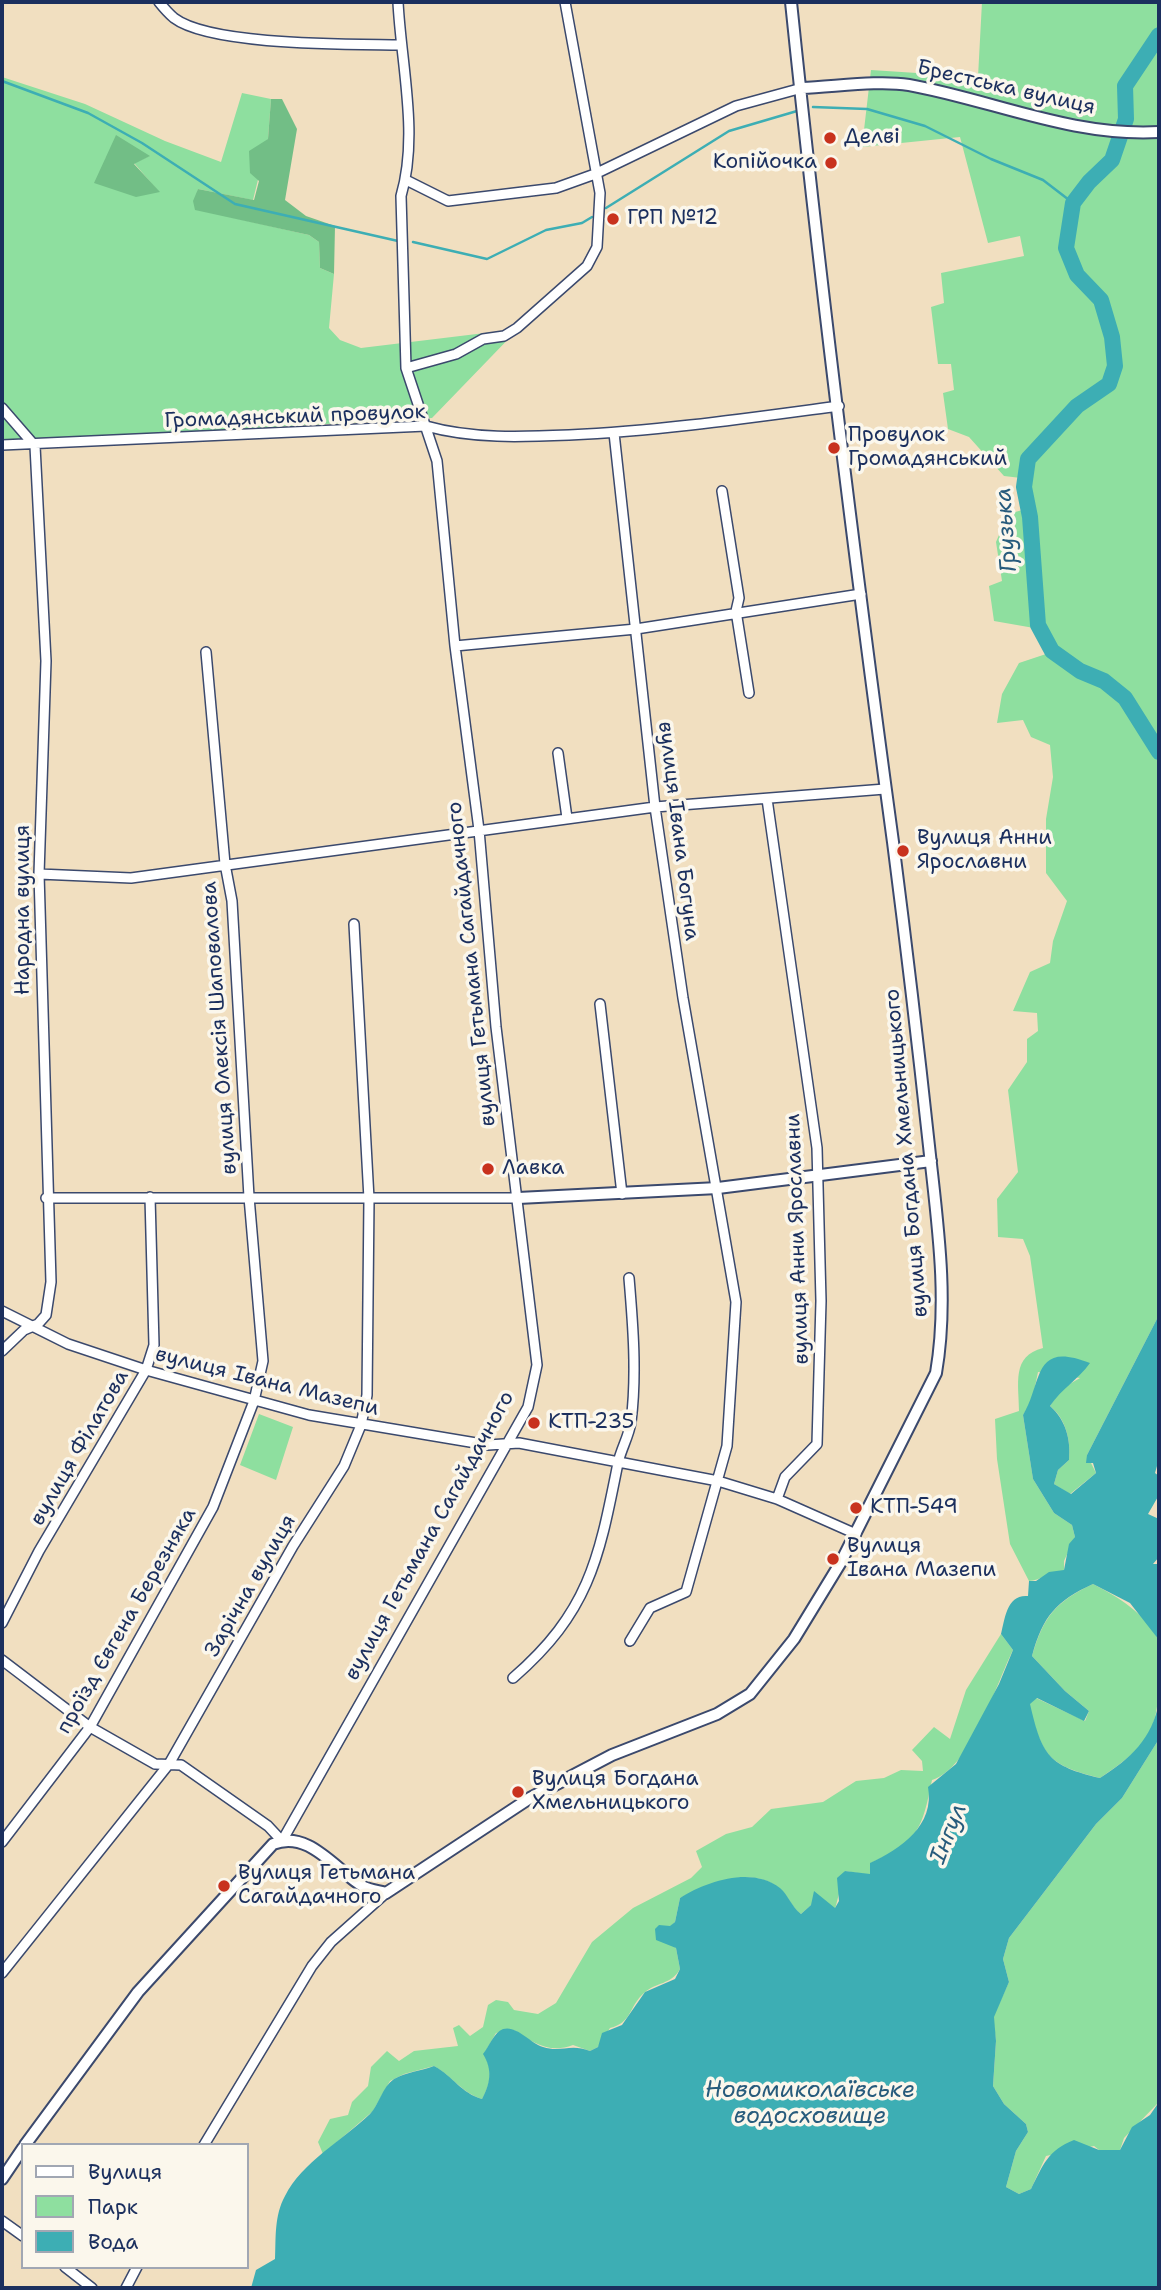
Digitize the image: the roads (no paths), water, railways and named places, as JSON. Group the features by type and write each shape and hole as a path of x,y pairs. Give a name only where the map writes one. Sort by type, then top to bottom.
{"street":[{"path":"159,2 175,19 209,30 265,41 400,45"},
{"name":"вулиця Гетьмана Сагайдачного","path":"27,2143 138,1992 262,1854 282,1841 528,1407 537,1365 496,1027 479,830 455,646 437,461 406,368 401,196 406,180 408,125 398,2"},
{"path":"406,368 456,354 483,340 504,336 587,266 597,247 600,193 565,2"},
{"name":"вулиця Богдана Хмельницького","path":"205,2143 312,1966 331,1942 386,1893 530,1798 612,1755 717,1714 750,1694 794,1639 856,1534 936,1373 943,1298 911,974 885,789 791,2"},
{"name":"Брестська вулиця","path":"802,89 906,85 1032,117 1098,130 1159,132"},
{"path":"406,180 448,201 556,188 595,174 736,106 802,89"},
{"name":"Громадянський провулок","path":"2,445 35,446 426,426 446,431 519,437 614,433 839,406"},
{"path":"2,408 35,446"},
{"name":"вулиця Івана Богуна","path":"614,433 655,807 683,999 736,1302 727,1446 686,1592 650,1608 630,1641"},
{"name":"Народна вулиця","path":"2,1351 46,1315 51,1282 46,1198 39,874 46,661 35,446"},
{"path":"722,491 739,598 736,611 749,693"},
{"path":"455,646 636,629 736,611 861,594"},
{"name":"вулиця Олексія Шаповалова","path":"206,652 225,864 232,901 249,1197 263,1361 254,1401"},
{"path":"558,754 567,818"},
{"path":"39,874 131,878 655,807 885,789"},
{"name":"вулиця Анни Ярославни","path":"766,799 817,1148 821,1301 817,1444 785,1477 776,1499"},
{"path":"354,925 369,1199 367,1395 361,1425"},
{"path":"600,1004 622,1194"},
{"path":"46,1198 518,1198 622,1194 718,1188 930,1161"},
{"name":"вулиця Філатова","path":"2,1623 39,1551 146,1370 154,1345 150,1197"},
{"path":"513,1678 564,1627 588,1583 614,1497 618,1461 631,1424 633,1372 629,1278"},
{"name":"вулиця Івана Мазепи","path":"2,1311 29,1327 68,1344 254,1401 361,1425 488,1445 519,1443 718,1481 776,1499 856,1534"},
{"name":"проїзд Євгена Березняка","path":"2,1842 90,1727 213,1507 254,1401"},
{"name":"Зарічна вулиця","path":"2,1973 169,1764 293,1546 344,1466 361,1425"},
{"path":"2,1660 90,1727 155,1764 181,1765 268,1826 282,1841 298,1841 366,1888 386,1893"},
{"name":"вулиця Гетьмана Сагайдачного","path":"2,2179 21,2151"},
{"path":"2,2221 21,2235"},
{"path":"68,2269 92,2288"},
{"path":"126,2288 136,2269"}],"water":[{"name":"Новомиколаївське водосховище","path":"1159,1315 1159,1459 1155,1473 1159,1476 1159,1495 1148,1514 1159,1519 1159,1557 1153,1564 1159,1564 1159,1640 1130,1603 1093,1584 1080,1590 1060,1604 1046,1620 1032,1656 1065,1691 1089,1711 1084,1721 1037,1698 1030,1704 1039,1736 1050,1756 1069,1769 1083,1774 1100,1778 1130,1755 1151,1727 1159,1702 1159,1739 1122,1798 1096,1824 1009,1938 1003,1959 1009,1982 994,2017 996,2041 993,2086 1004,2104 1026,2124 1028,2132 1016,2151 1006,2187 1019,2194 1031,2189 1043,2166 1058,2148 1074,2140 1099,2150 1120,2150 1132,2127 1150,2115 1159,2102 1159,2288 251,2288 256,2270 275,2259 279,2211 292,2184 312,2162 370,2114 394,2079 434,2066 468,2093 482,2099 489,2077 483,2054 494,2036 508,2028 543,2047 590,2051 598,2047 602,2033 622,2025 645,1992 675,1979 680,1969 676,1948 656,1940 655,1929 659,1925 670,1926 675,1922 680,1898 703,1886 743,1877 769,1881 780,1888 801,1914 811,1905 814,1891 835,1908 839,1901 837,1878 845,1871 870,1874 870,1863 893,1851 913,1834 926,1813 928,1787 956,1764 999,1684 1013,1650 1001,1634 1008,1608 1015,1599 1028,1596 1029,1581 1036,1581 1049,1572 1064,1570 1069,1544 1075,1537 1072,1525 1054,1513 1033,1479 1023,1415 1042,1368 1058,1357 1071,1357 1090,1363 1050,1406 1064,1424 1069,1445 1069,1460 1058,1470 1054,1484 1071,1494 1096,1473 1093,1463 1086,1463 1087,1455"}],"waterway":[{"name":"Грузька","path":"1159,35 1125,86 1126,119 1112,160 1089,182 1073,203 1066,248 1077,275 1101,300 1112,337 1115,366 1109,384 1077,406 1028,459 1024,487 1030,517 1038,625 1052,651 1080,671 1104,681 1125,698 1159,752"},
{"path":"2,81 88,113 142,143 235,204 398,241"},
{"path":"813,107 867,109 925,126 991,159 1043,180 1073,203"},
{"path":"606,208 729,131 797,111"},
{"path":"413,242 487,259 546,230 582,223 592,217"}],"place":[{"name":"Делві","path":"830,138"},
{"name":"Копійочка","path":"831,163"},
{"name":"ГРП №12","path":"613,219"},
{"name":"Провулок Громадянський","path":"834,448"},
{"name":"Вулиця Анни Ярославни","path":"903,851"},
{"name":"Лавка","path":"488,1169"},
{"name":"КТП-235","path":"534,1423"},
{"name":"КТП-549","path":"856,1508"},
{"name":"Вулиця Івана Мазепи","path":"833,1559"},
{"name":"Вулиця Богдана Хмельницького","path":"518,1792"},
{"name":"Вулиця Гетьмана Сагайдачного","path":"224,1886"}],"water label":[{"name":"Інгул","path":"949,1834"}]}
